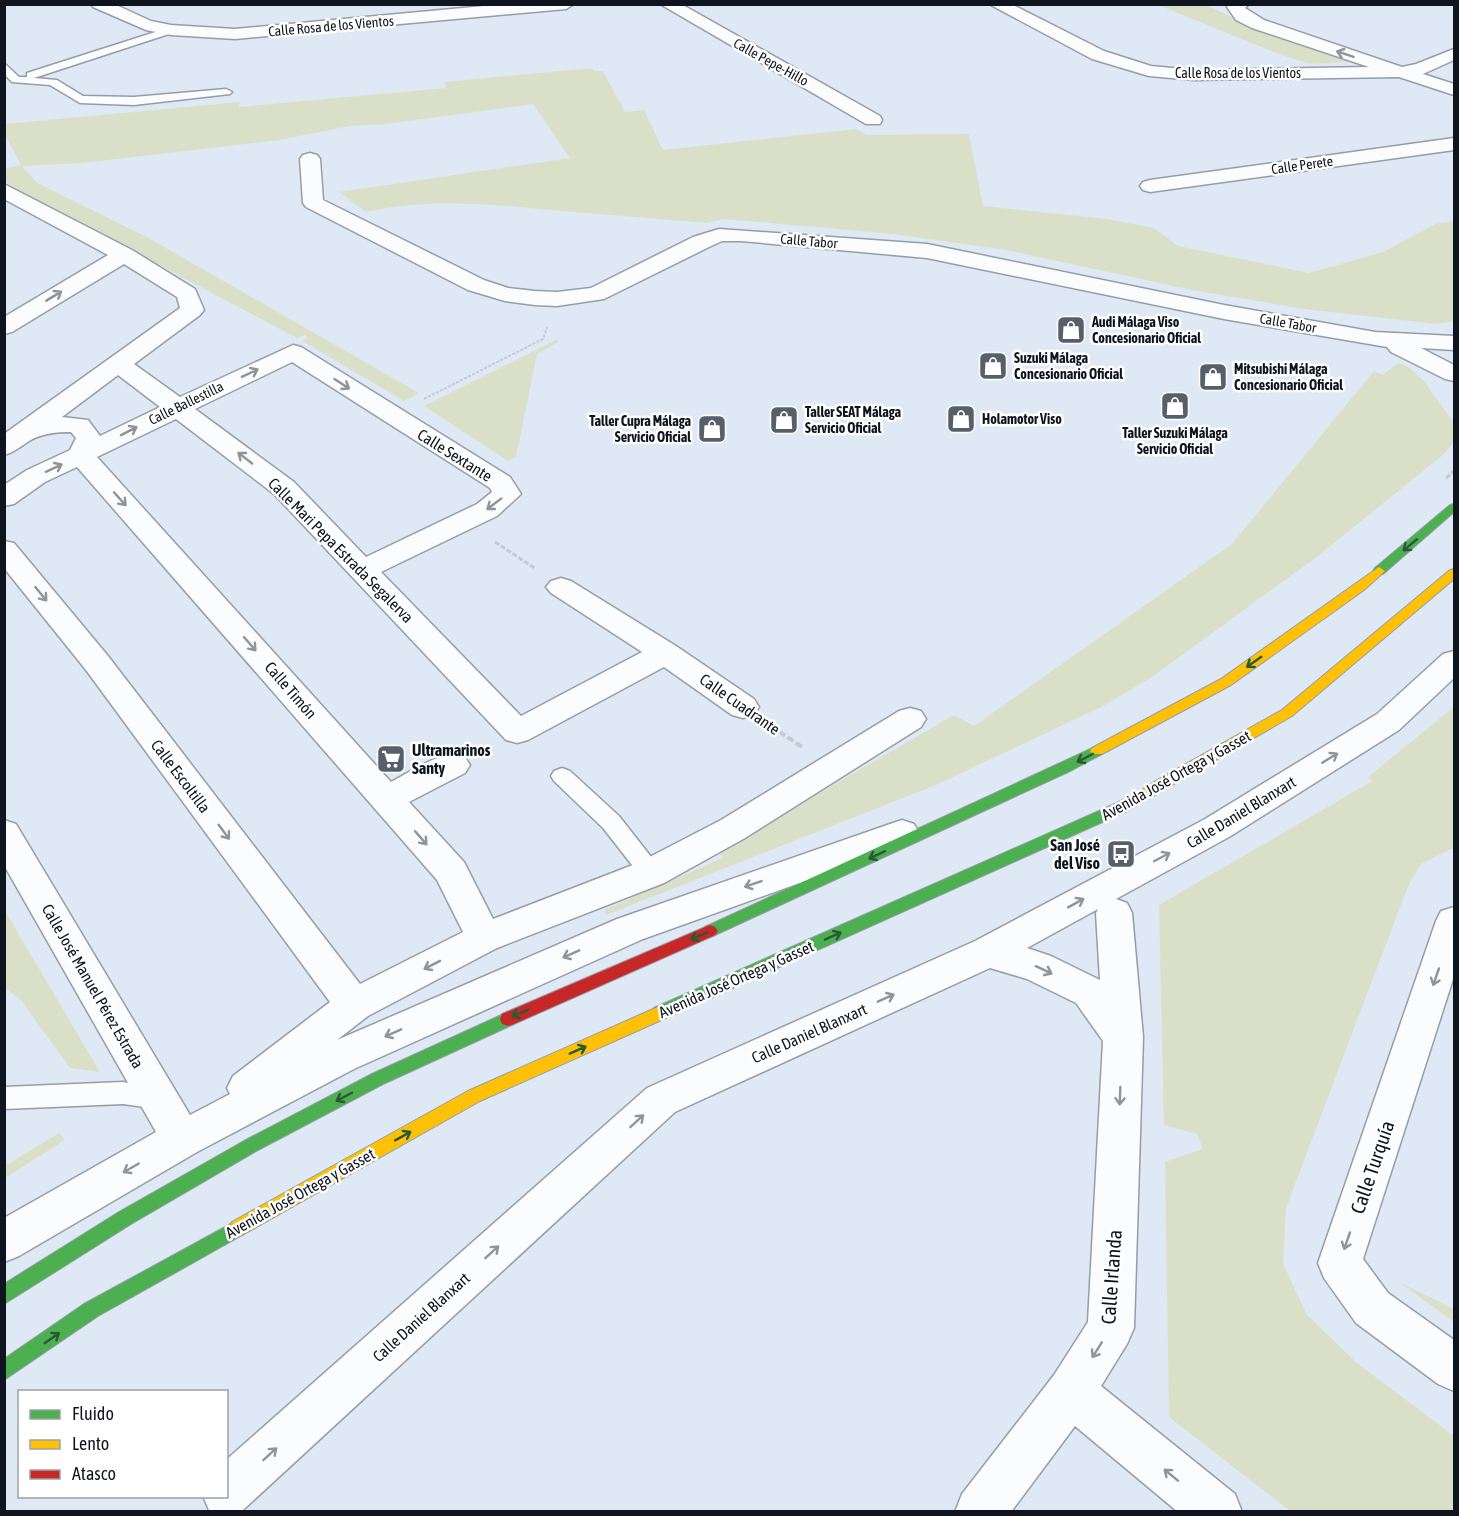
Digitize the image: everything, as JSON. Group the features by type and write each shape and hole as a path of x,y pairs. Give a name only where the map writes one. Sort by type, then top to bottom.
{"main road":[{"path":"4,1295 69,1252 212,1168 415,1059 737,919 1064,769 1226,682 1360,587 1455,507"},
{"name":"Avenida José Ortega y Gasset","path":"4,1371 91,1310 474,1096 1122,807 1287,713 1455,573"}],"street":[{"name":"Calle Rosa de los Vientos","path":"99,4 146,25 171,30 235,34 566,4"},
{"name":"Calle Pepe-Hillo","path":"668,4 873,120"},
{"name":"Calle Rosa de los Vientos","path":"997,4 1098,55 1149,71 1194,75 1401,72 1420,69 1455,54"},
{"path":"1241,4 1235,7 1242,16 1258,24 1455,90"},
{"name":"Calle Perete","path":"1150,186 1455,144"},
{"name":"Calle Tabor","path":"310,159 313,203 476,285 505,294 557,299 596,294 701,242 719,236 741,235 927,251 1224,312 1375,339 1455,343"},
{"path":"4,190 124,255 187,294 192,310 13,440"},
{"path":"4,327 124,255"},
{"name":"Calle Tabor","path":"1375,339 1422,357 1455,374"},
{"name":"Calle Ballestilla","path":"4,498 36,476 80,440 178,407 293,352"},
{"name":"Calle Sextante","path":"293,352 500,483 507,494 488,510 364,569"},
{"path":"13,440 51,424 80,440 119,364"},
{"name":"Calle Mari Pepa Estrada Segalerva","path":"119,364 284,488 364,569 517,732 665,653"},
{"name":"Calle Timón","path":"80,440 451,872 484,938"},
{"name":"Calle Escoltilla","path":"4,549 97,663 354,1005"},
{"name":"Calle Cuadrante","path":"561,586 743,706"},
{"name":"Calle Daniel Blanxart","path":"228,1491 660,1100 988,952 1217,828 1388,722 1455,661"},
{"path":"182,1139 354,1005 484,938 651,873 732,829 910,719"},
{"path":"387,798 453,765"},
{"path":"4,1242 182,1139 340,1057 630,929 733,891 987,804"},
{"name":"Calle José Manuel Pérez Estrada","path":"4,833 182,1139"},
{"name":"Calle Irlanda","path":"980,1512 1071,1392 1111,1328 1123,1037 1114,913"},
{"name":"Calle Turquía","path":"1455,921 1340,1263 1371,1308 1455,1368"},
{"path":"988,952 1038,967 1089,992 1123,1037"},
{"path":"1071,1392 1217,1512"},
{"path":"206,1512 221,1498"}],"lane":[{"path":"16,80 171,30"},
{"path":"4,66 16,80 53,82 80,99 134,101 226,92"},
{"path":"562,776 611,822 651,873"},
{"path":"4,1098 123,1093 159,1098"}],"path":[{"path":"419,402 543,339 557,299"},
{"path":"492,540 537,570"},
{"name":"Calle Cuadrante","path":"743,706 806,750"}],"green space":[{"path":"1158,5 1206,5 1261,31 1352,62 1310,64 1284,56"},
{"path":"592,68 594,71 603,71 625,112 644,110 663,150 857,129 866,135 969,134 983,206 1107,219 1154,228 1178,246 1309,273 1383,252 1435,224 1454,221 1454,321 1437,324 1304,309 1197,291 1006,250 893,234 724,219 706,223 482,204 412,205 366,212 339,192 570,158 533,104 386,124 350,126 279,140 82,163 22,166 37,183 145,236 419,393 404,401 302,341 308,338 305,335 297,338 16,189 5,181 4,169 21,165 5,135 5,124 240,102 239,107 446,88 445,82"},
{"path":"556,340 559,342 537,354 516,457 508,461 424,406"},
{"path":"1398,363 1408,367 1423,380 1454,423 1454,442 1444,454 1318,556 1152,677 1103,706 936,785 606,915 604,910 723,858 718,852 954,715 974,726 1232,544 1374,371 1383,375"},
{"path":"1454,707 1454,849 1421,864 1408,886 1286,1208 1283,1264 1307,1315 1357,1363 1454,1436 1454,1511 1290,1511 1169,1417 1165,1162 1203,1149 1197,1134 1164,1125 1159,905 1372,781 1368,777"},
{"path":"4,911 100,1072 70,1068 21,1000 5,988"},
{"path":"59,1133 65,1140 5,1178 5,1163 8,1164"},
{"path":"1399,1282 1454,1309 1454,1322"}],"traffic: fast":[{"path":"1379,571 1454,507"},
{"path":"710,931 1063,769 1097,751"},
{"path":"660,1013 1122,807 1150,791"},
{"path":"4,1295 125,1218 250,1146 377,1079 508,1019"},
{"path":"4,1371 91,1310 238,1228"}],"traffic: slow":[{"path":"1097,751 1226,682 1379,571"},
{"path":"1150,791 1287,713 1454,573"},
{"path":"238,1228 474,1096 660,1013"}],"traffic: jam":[{"path":"508,1019 710,931"}],"place":[{"name":"Audi Málaga Viso Concesionario Oficial","path":"1071,330"},
{"name":"Suzuki Málaga Concesionario Oficial","path":"993,366"},
{"name":"Mitsubishi Málaga Concesionario Oficial","path":"1213,377"},
{"name":"Taller Suzuki Málaga Servicio Oficial","path":"1175,406"},
{"name":"Holamotor Viso","path":"961,419"},
{"name":"Taller SEAT Málaga Servicio Oficial","path":"784,420"},
{"name":"Taller Cupra Málaga Servicio Oficial","path":"712,429"},
{"name":"Ultramarinos Santy","path":"391,759"},
{"name":"San José del Viso","path":"1121,854"}]}
